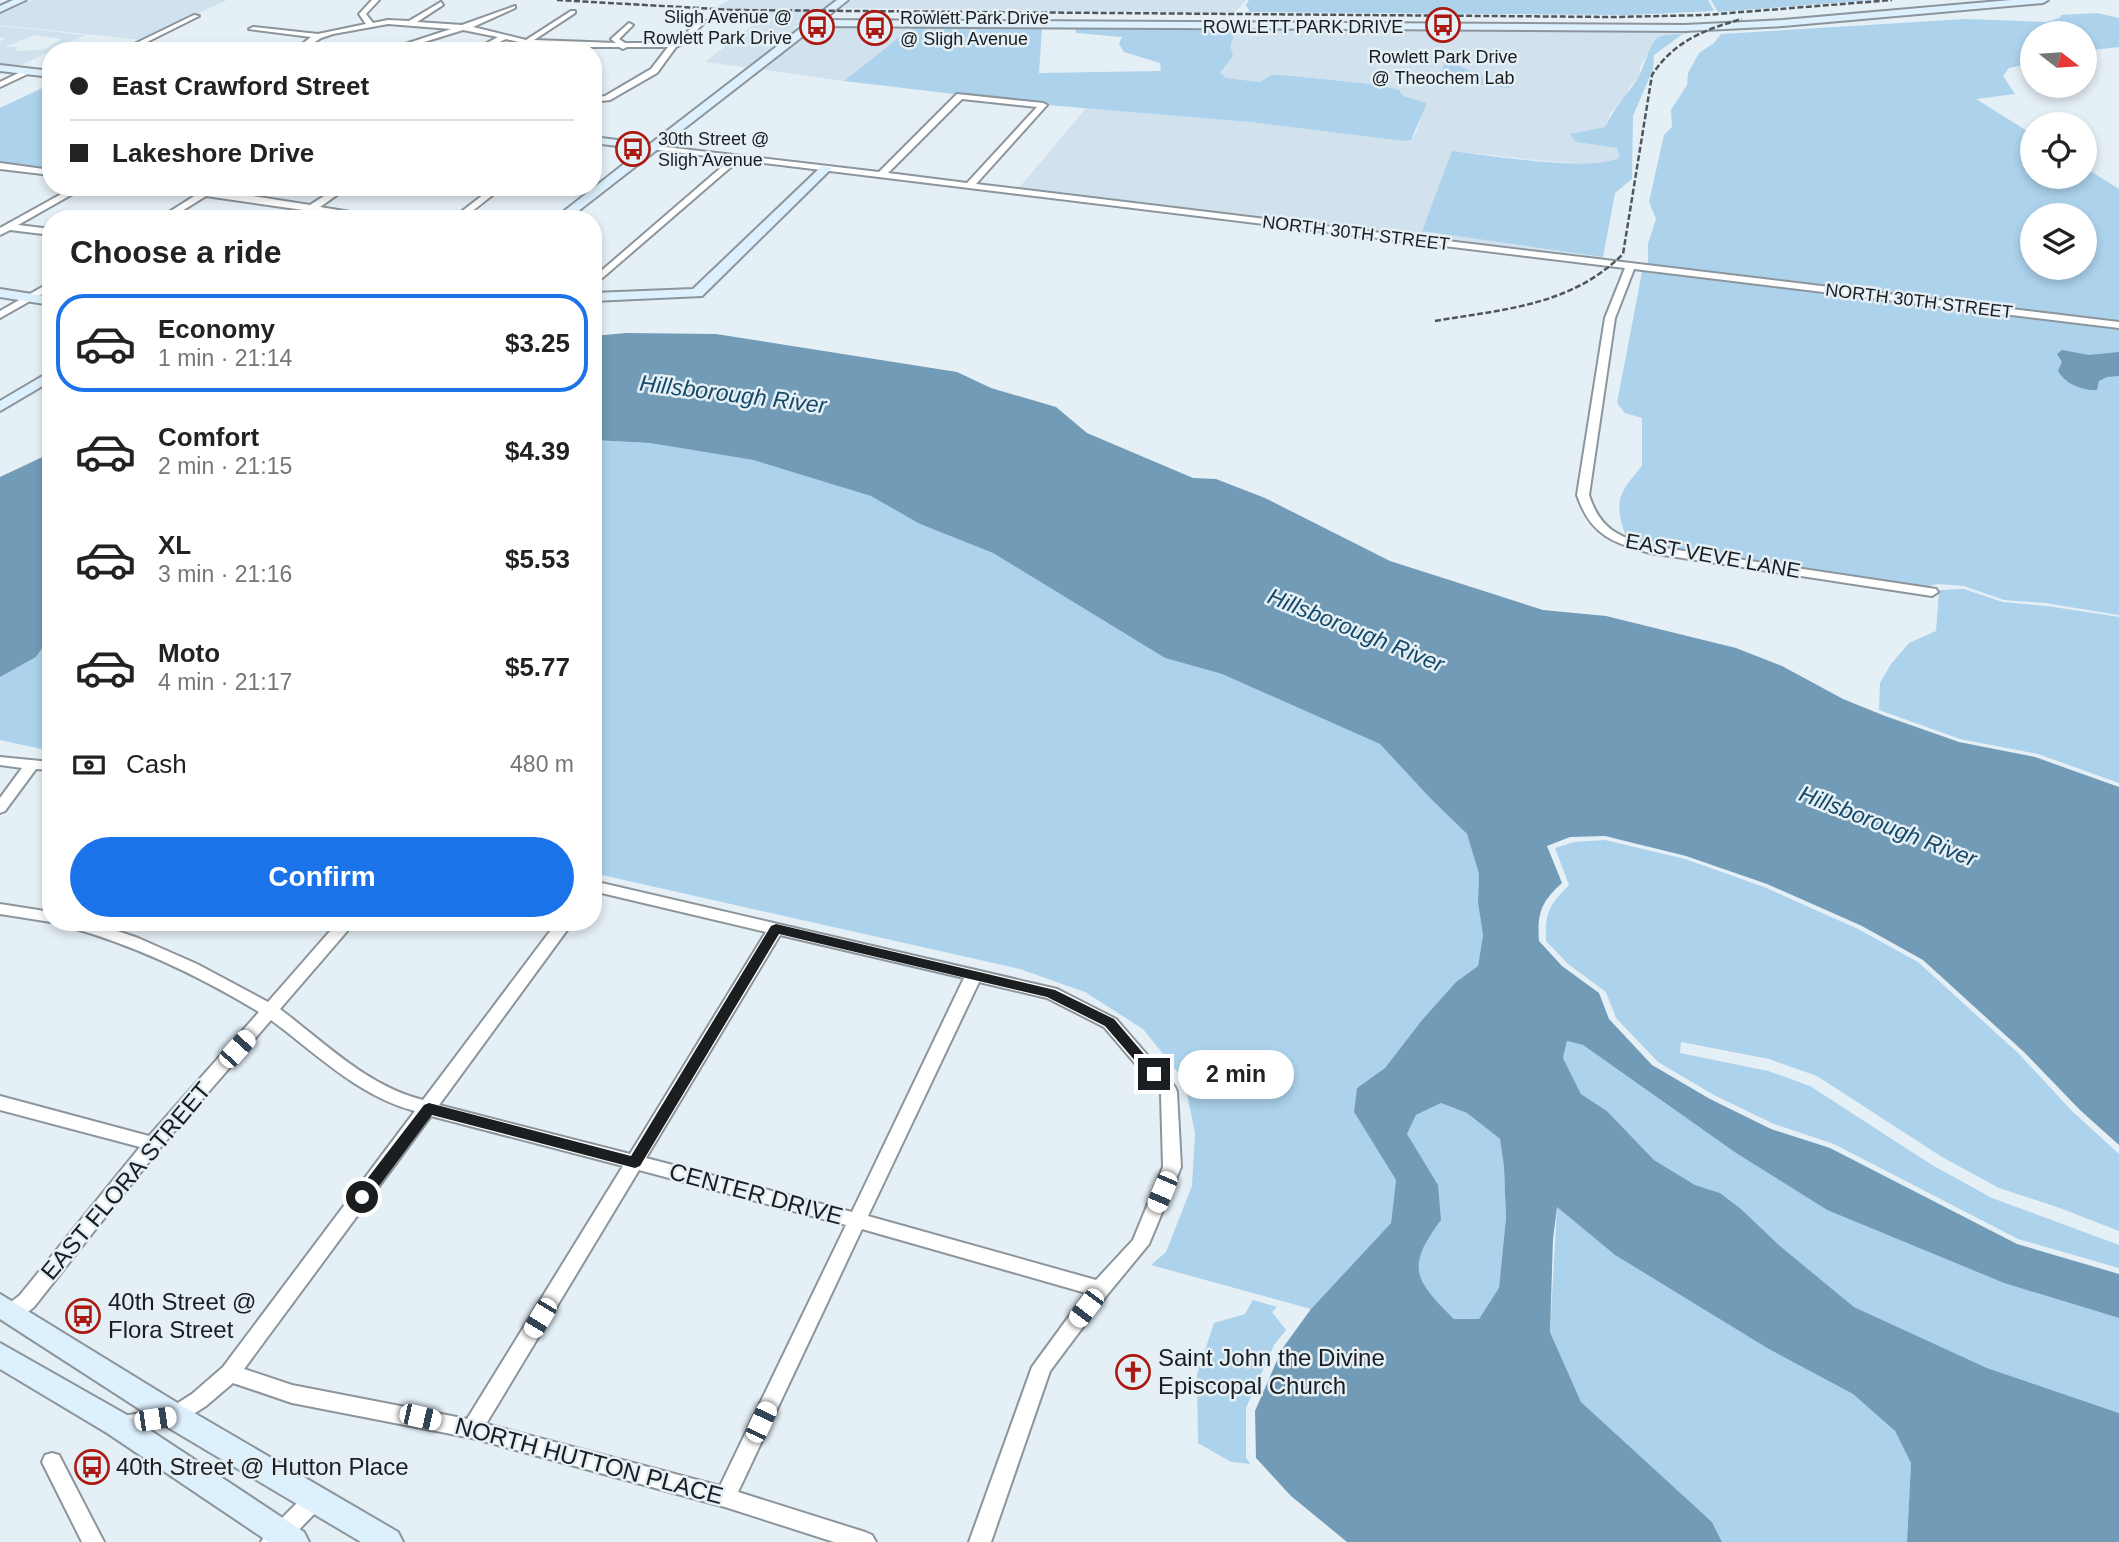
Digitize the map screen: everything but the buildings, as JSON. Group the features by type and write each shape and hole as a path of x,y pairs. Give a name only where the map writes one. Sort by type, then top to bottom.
{"street":[{"path":"0,9 21,0"},
{"path":"352,11 363,12 376,0"},
{"path":"602,186 844,0"},
{"name":"ROWLETT PARK DRIVE","path":"818,19 853,23 1685,28 1783,23 2043,0"},
{"path":"412,22 441,4"},
{"path":"416,42 513,7"},
{"path":"363,12 370,24"},
{"path":"253,29 318,36 370,24 412,22 460,28 527,42 573,12"},
{"path":"142,42 196,16"},
{"path":"602,46 673,45 695,35 692,31 702,21"},
{"path":"623,47 622,43 615,39 629,25"},
{"path":"309,42 318,36"},
{"path":"492,42 500,38"},
{"path":"602,98 654,71 673,45"},
{"path":"0,68 42,73"},
{"path":"0,85 30,71"},
{"path":"881,175 960,96 1043,105 970,185"},
{"name":"NORTH 30TH STREET","path":"602,141 2119,325"},
{"path":"602,275 737,158"},
{"path":"0,166 42,172"},
{"path":"602,297 698,293 826,168"},
{"path":"5,229 65,196"},
{"path":"177,210 199,196"},
{"path":"224,196 319,210"},
{"path":"311,209 330,196"},
{"path":"468,210 487,196"},
{"path":"571,210 589,196"},
{"path":"5,229 42,231"},
{"name":"EAST VEVE LANE","path":"1629,267 1610,318 1583,495 1587,513 1603,531 1622,542 1650,549 1932,592"},
{"path":"0,315 42,291"},
{"path":"0,293 42,300"},
{"path":"2,405 42,381"},
{"path":"0,761 42,764"},
{"path":"0,808 33,763"},
{"path":"602,889 1051,993 1110,1023 1169,1092 1172,1167 1140,1244 1100,1289 1042,1367 980,1542"},
{"path":"0,908 42,915"},
{"path":"472,1429 776,929"},
{"name":"CENTER DRIVE","path":"106,931 173,957 271,1012 348,1074 373,1090 400,1101 856,1220 1100,1289"},
{"name":"EAST FLORA STREET","path":"7,1309 27,1301 153,1144 339,931"},
{"path":"117,1424 174,1416 200,1400 230,1373 558,931"},
{"path":"725,1497 974,975"},
{"path":"0,1103 153,1144"},
{"path":"7,1309 174,1416 388,1542"},
{"path":"0,1355 117,1424 282,1539 315,1499"},
{"name":"NORTH HUTTON PLACE","path":"230,1373 292,1394 472,1429 725,1497 864,1542"},
{"path":"52,1462 69,1500 93,1542"}],"shaded area":[{"path":"33,0 227,0 142,40 0,25 0,14"},
{"path":"729,0 839,0 794,28 802,29 751,68 705,62 766,15 765,11 713,10"},
{"path":"852,0 1246,0 1234,13 842,8"},
{"path":"1249,0 1708,0 1714,11 1628,15 1250,12 1246,5"},
{"path":"1711,0 1873,0 1718,12"},
{"path":"2097,13 2119,18 2119,47 2097,50 2097,21 2050,21 2060,18 2061,15"},
{"path":"1966,19 2020,21 2020,66 2009,68 2003,76 2015,94 1976,99 2020,126 2020,189 2097,189 2097,175 2119,189 2119,615 2045,603 2004,600 1964,586 1938,584 1920,588 1654,546 1626,536 1620,514 1620,498 1642,466 1642,418 1625,413 1617,403 1642,272 1648,263 1648,244 1656,219 1649,202 1664,135 1672,127 1671,110 1687,85 1688,73 1699,53 1714,43 1721,34"},
{"path":"828,25 913,26 844,81 758,69 810,29"},
{"path":"0,26 85,35 70,42 57,42 62,39 34,35 5,47 18,47 16,51 42,49 42,55 15,68 0,66 0,41 6,39 0,37"},
{"path":"913,26 1042,28 1039,73 1161,71 1160,63 1124,52 1119,44 1122,37 1076,33 1075,28 1223,29 1235,33 1231,46 1233,56 1220,73 1226,78 1260,82 1271,75 1283,75 1381,85 1399,90 1403,96 1427,103 1411,140 1403,141 1250,122 1047,105 844,81"},
{"path":"1223,29 1692,30 1688,34 1662,36 1656,40 1640,67 1639,77 1611,112 1605,127 1571,134 1576,142 1617,148 1621,157 1613,162 1594,164 1452,151 1422,231 1603,257 1605,262 1017,190 1088,106 1403,141 1411,140 1416,133 1426,103 1403,96 1399,90 1381,85 1283,75 1272,75 1260,82 1226,78 1220,73 1233,56 1229,49 1229,40 1235,33","holes":["1449,53 1462,56 1459,66 1491,81 1514,85 1508,88 1456,83 1457,77 1441,75"]},
{"path":"1683,34 1654,55 1653,69 1633,116 1632,179 1615,193 1603,257 1422,231 1452,151 1566,163 1608,162 1620,157 1617,148 1576,142 1570,134 1605,127 1638,78 1656,39 1665,35"},
{"path":"1449,53 1462,56 1460,66 1491,81 1515,86 1508,88 1456,83 1457,77 1440,75"},
{"path":"42,88 42,168 0,162 0,108"},
{"path":"602,440 650,443 753,460 872,496 920,524 993,553 1165,658 1222,674 1380,744 1467,834 1479,874 1478,903 1483,935 1478,966 1456,982 1385,1068 1357,1088 1354,1112 1396,1180 1391,1223 1311,1309 1151,1265 1166,1252 1192,1186 1195,1133 1184,1080 1143,1029 1085,992 1020,969 602,875"},
{"path":"1964,589 2003,602 2119,617 2119,783 2038,754 1960,739 1879,710 1880,683 1891,664 1909,643 1936,631 1939,590"},
{"path":"42,649 42,749 0,740 0,677 36,657"},
{"path":"1605,840 1685,859 1764,887 1858,929 1918,962 2018,1053 2072,1111 2119,1154 2119,1231 1999,1188 1942,1157 1817,1076 1769,1059 1681,1042 1680,1053 1768,1071 1810,1086 1932,1165 1992,1198 2119,1245 2119,1268 2018,1239 1834,1144 1774,1124 1714,1095 1658,1062 1616,1018 1606,992 1568,964 1546,941 1546,923 1550,910 1569,885 1555,848 1574,842"},
{"path":"1567,1041 1583,1045 1736,1153 1827,1210 2004,1283 2119,1318 2119,1413 1987,1368 1854,1307 1780,1246 1741,1209 1720,1193 1695,1185 1654,1160 1607,1111 1581,1094 1563,1058"},
{"path":"1441,1103 1467,1113 1500,1139 1506,1218 1499,1289 1479,1319 1454,1319 1430,1294 1419,1273 1422,1250 1441,1219 1407,1134 1416,1115"},
{"path":"1557,1207 1615,1255 1767,1348 1853,1394 1895,1431 1911,1462 1907,1542 1722,1542 1712,1522 1581,1402 1550,1332"},
{"path":"1253,1300 1277,1307 1272,1312 1286,1330 1274,1345 1246,1408 1246,1457 1250,1464 1231,1462 1198,1443 1197,1374 1214,1323 1245,1314"}],"water":[{"name":"Hillsborough River","path":"716,334 957,372 991,388 1056,407 1087,433 1193,478 1216,479 1265,498 1390,561 1543,610 1606,616 1736,648 1782,666 1843,699 1885,716 1959,742 2035,757 2119,787 2119,1145 2080,1110 2024,1052 1923,960 1862,926 1767,884 1686,856 1605,836 1570,837 1547,846 1562,883 1549,896 1542,909 1539,941 1562,966 1599,993 1609,1019 1652,1065 1710,1099 1771,1129 1830,1148 2017,1244 2119,1274 2119,1318 2004,1283 1827,1210 1736,1153 1583,1045 1567,1041 1563,1058 1581,1094 1607,1111 1654,1160 1695,1185 1720,1193 1741,1209 1780,1246 1854,1307 1987,1368 2119,1413 2119,1542 1907,1542 1911,1463 1895,1431 1853,1394 1767,1348 1615,1255 1557,1207 1553,1239 1550,1332 1581,1402 1712,1522 1722,1542 1347,1542 1291,1496 1256,1458 1255,1411 1282,1349 1311,1309 1391,1223 1396,1180 1354,1112 1357,1088 1385,1068 1456,982 1478,966 1483,935 1478,903 1479,874 1467,834 1380,744 1222,674 1165,658 993,553 920,524 871,496 753,460 650,443 602,440 602,335","holes":["1441,1103 1467,1113 1500,1139 1506,1218 1499,1288 1479,1319 1454,1319 1430,1294 1419,1273 1422,1250 1441,1220 1438,1185 1407,1134 1416,1115"]},
{"path":"2062,350 2089,355 2119,352 2119,376 2099,381 2097,390 2075,386 2065,380 2058,371 2062,362 2057,354"},
{"path":"42,457 42,649 36,657 0,677 0,477"}],"railway":[{"path":"557,0 733,10 1614,17 1705,15 1892,0"},
{"path":"1435,321 1511,308 1559,295 1603,271 1623,254 1652,75 1670,54 1691,38 1742,19"}],"place":[{"name":"Rowlett Park Drive @ Theochem Lab","path":"1443,25"},
{"name":"Sligh Avenue @ Rowlett Park Drive","path":"817,27"},
{"name":"Rowlett Park Drive @ Sligh Avenue","path":"875,28"},
{"name":"30th Street @ Sligh Avenue","path":"633,149"},
{"name":"40th Street @ Flora Street","path":"83,1316"},
{"name":"Saint John the Divine Episcopal Church","path":"1133,1372"},
{"name":"40th Street @ Hutton Place","path":"92,1467"}],"route":[{"path":"362,1197 429,1108 635,1162 776,929 1051,993 1110,1023 1154,1074"}]}
